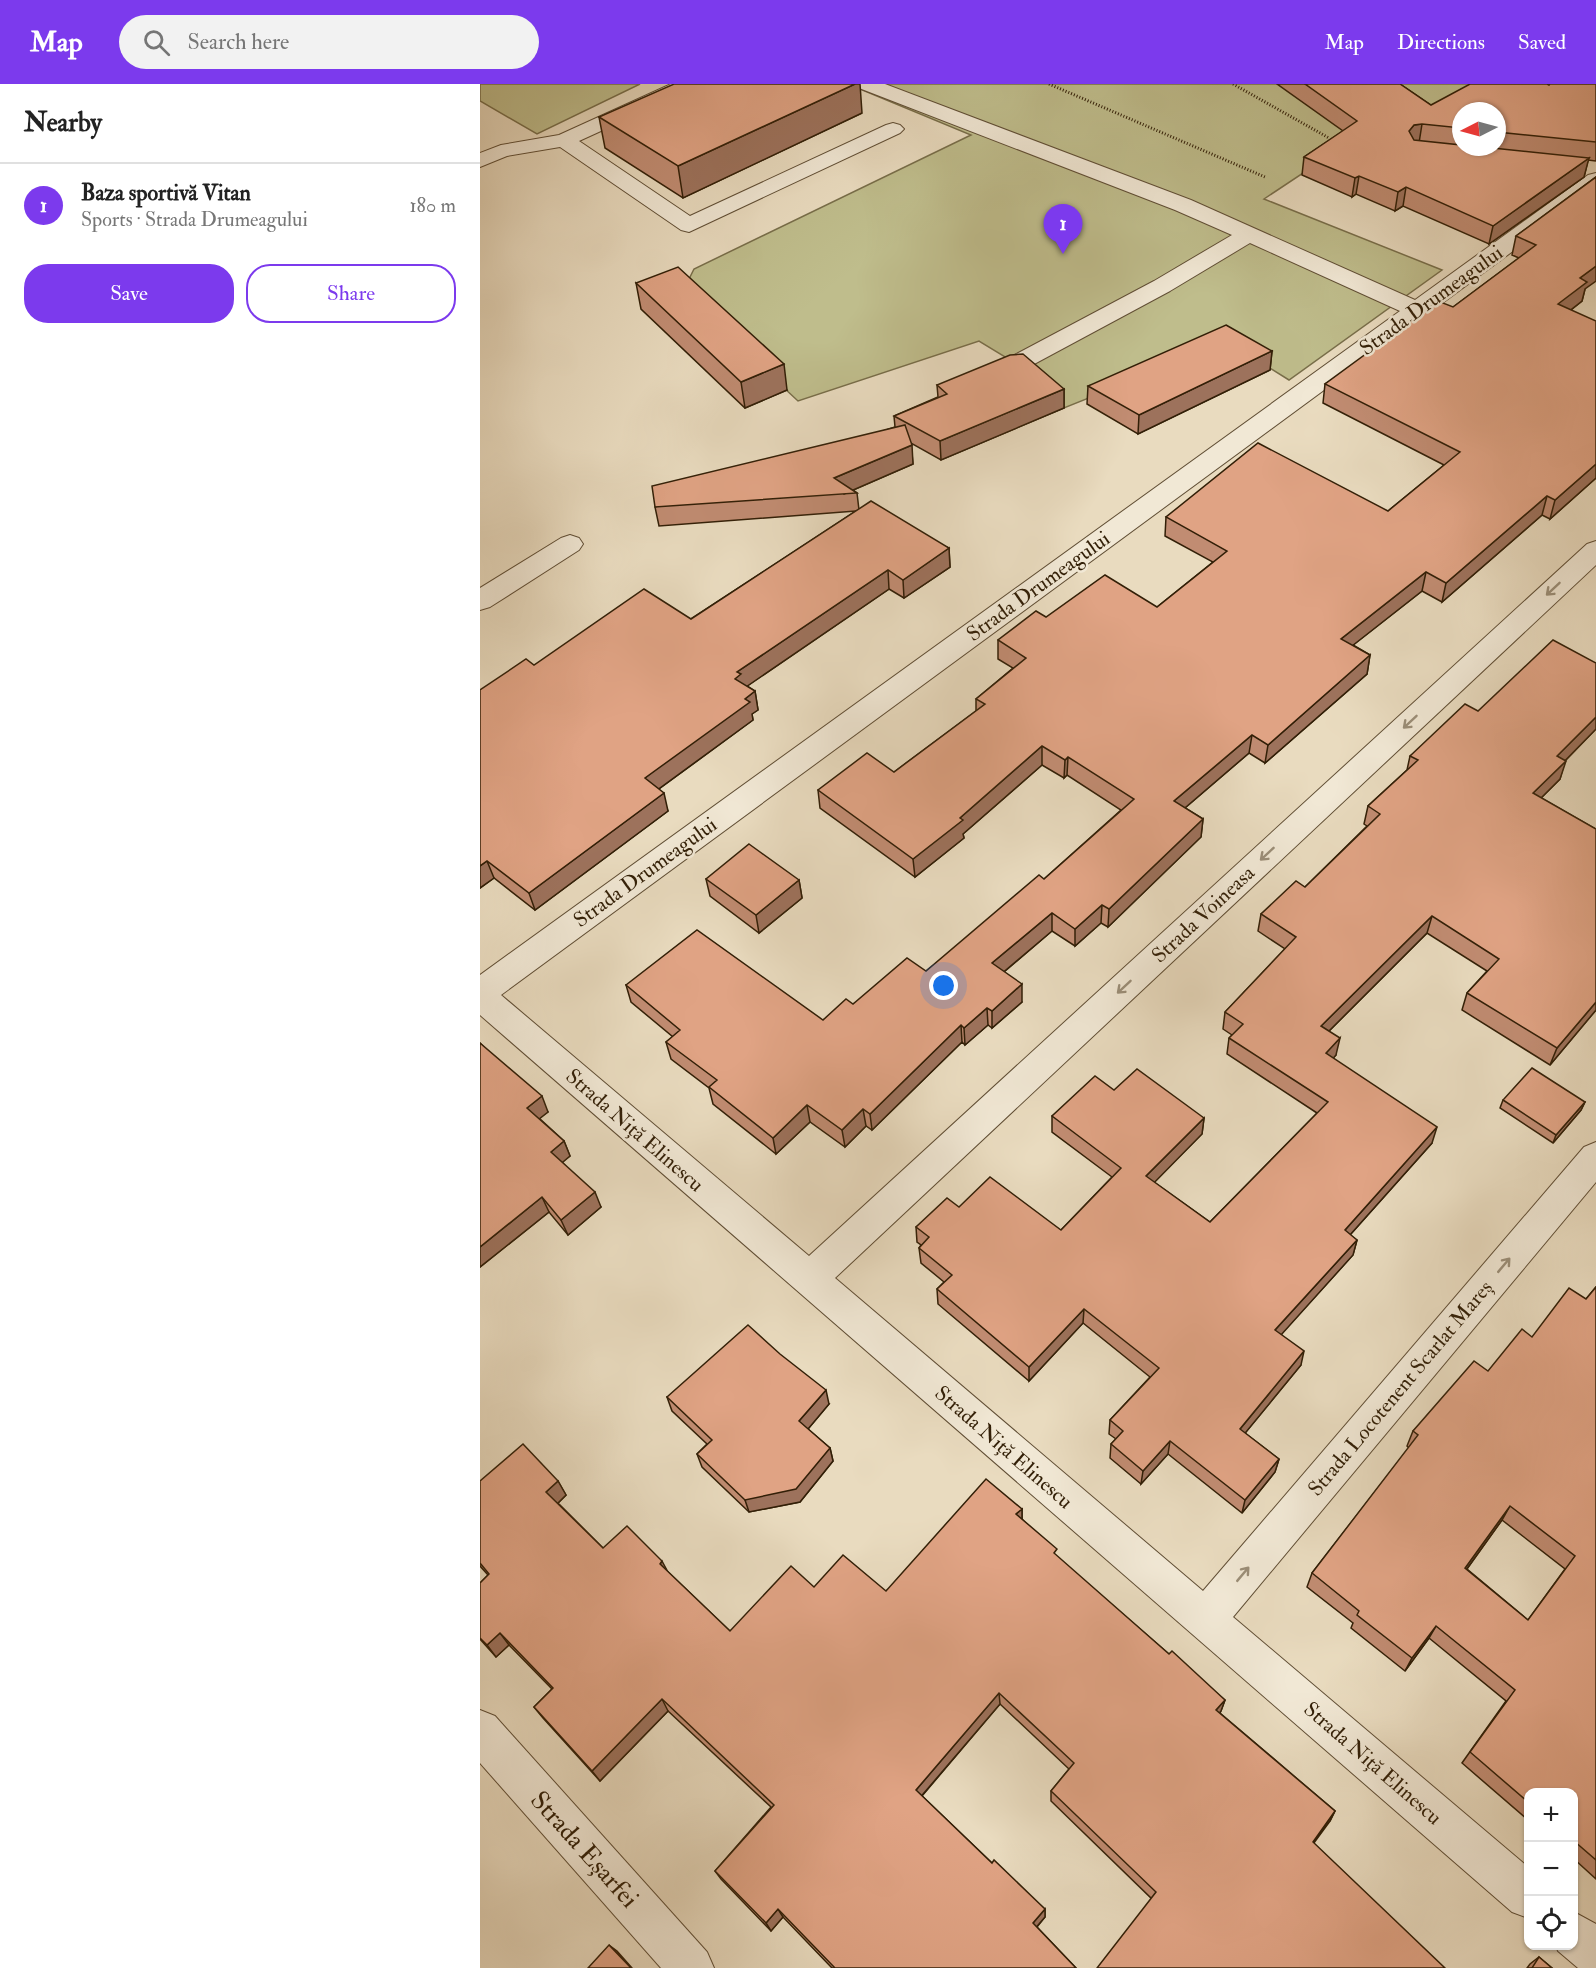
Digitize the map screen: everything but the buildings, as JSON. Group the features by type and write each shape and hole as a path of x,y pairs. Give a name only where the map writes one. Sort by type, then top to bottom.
{"street":[{"path":"480,160 501,151 564,140 688,84"},
{"path":"866,84 1183,206 1418,310"},
{"path":"564,140 689,225 893,129"},
{"path":"480,140 501,151"},
{"name":"Strada Drumeagului","path":"480,994 1418,310 1592,172"},
{"path":"1014,365 1162,286 1250,234"},
{"path":"480,601 570,544"},
{"name":"Strada Voineasa","path":"809,1279 1596,550"},
{"name":"Strada Niță Elinescu","path":"480,994 1524,1893"},
{"name":"Strada Locotenent Scarlat Mareș","path":"1205,1619 1596,1157"},
{"name":"Strada Eșarfei","path":"480,1731 691,1968"},
{"path":"1578,1938 1596,1954"}],"path":[{"path":"1048,84 1265,177"},
{"path":"1233,84 1329,138"}],"shaded area":[{"path":"480,84 640,84 537,134 480,101"},
{"path":"848,84 1500,84 1365,132 1264,199 1442,270 1289,380 1228,342 1064,408 1007,358 979,341 798,401 682,293 694,269 971,135"}],"place":[{"name":"Baza sportivă Vitan","path":"1063,254"}]}
